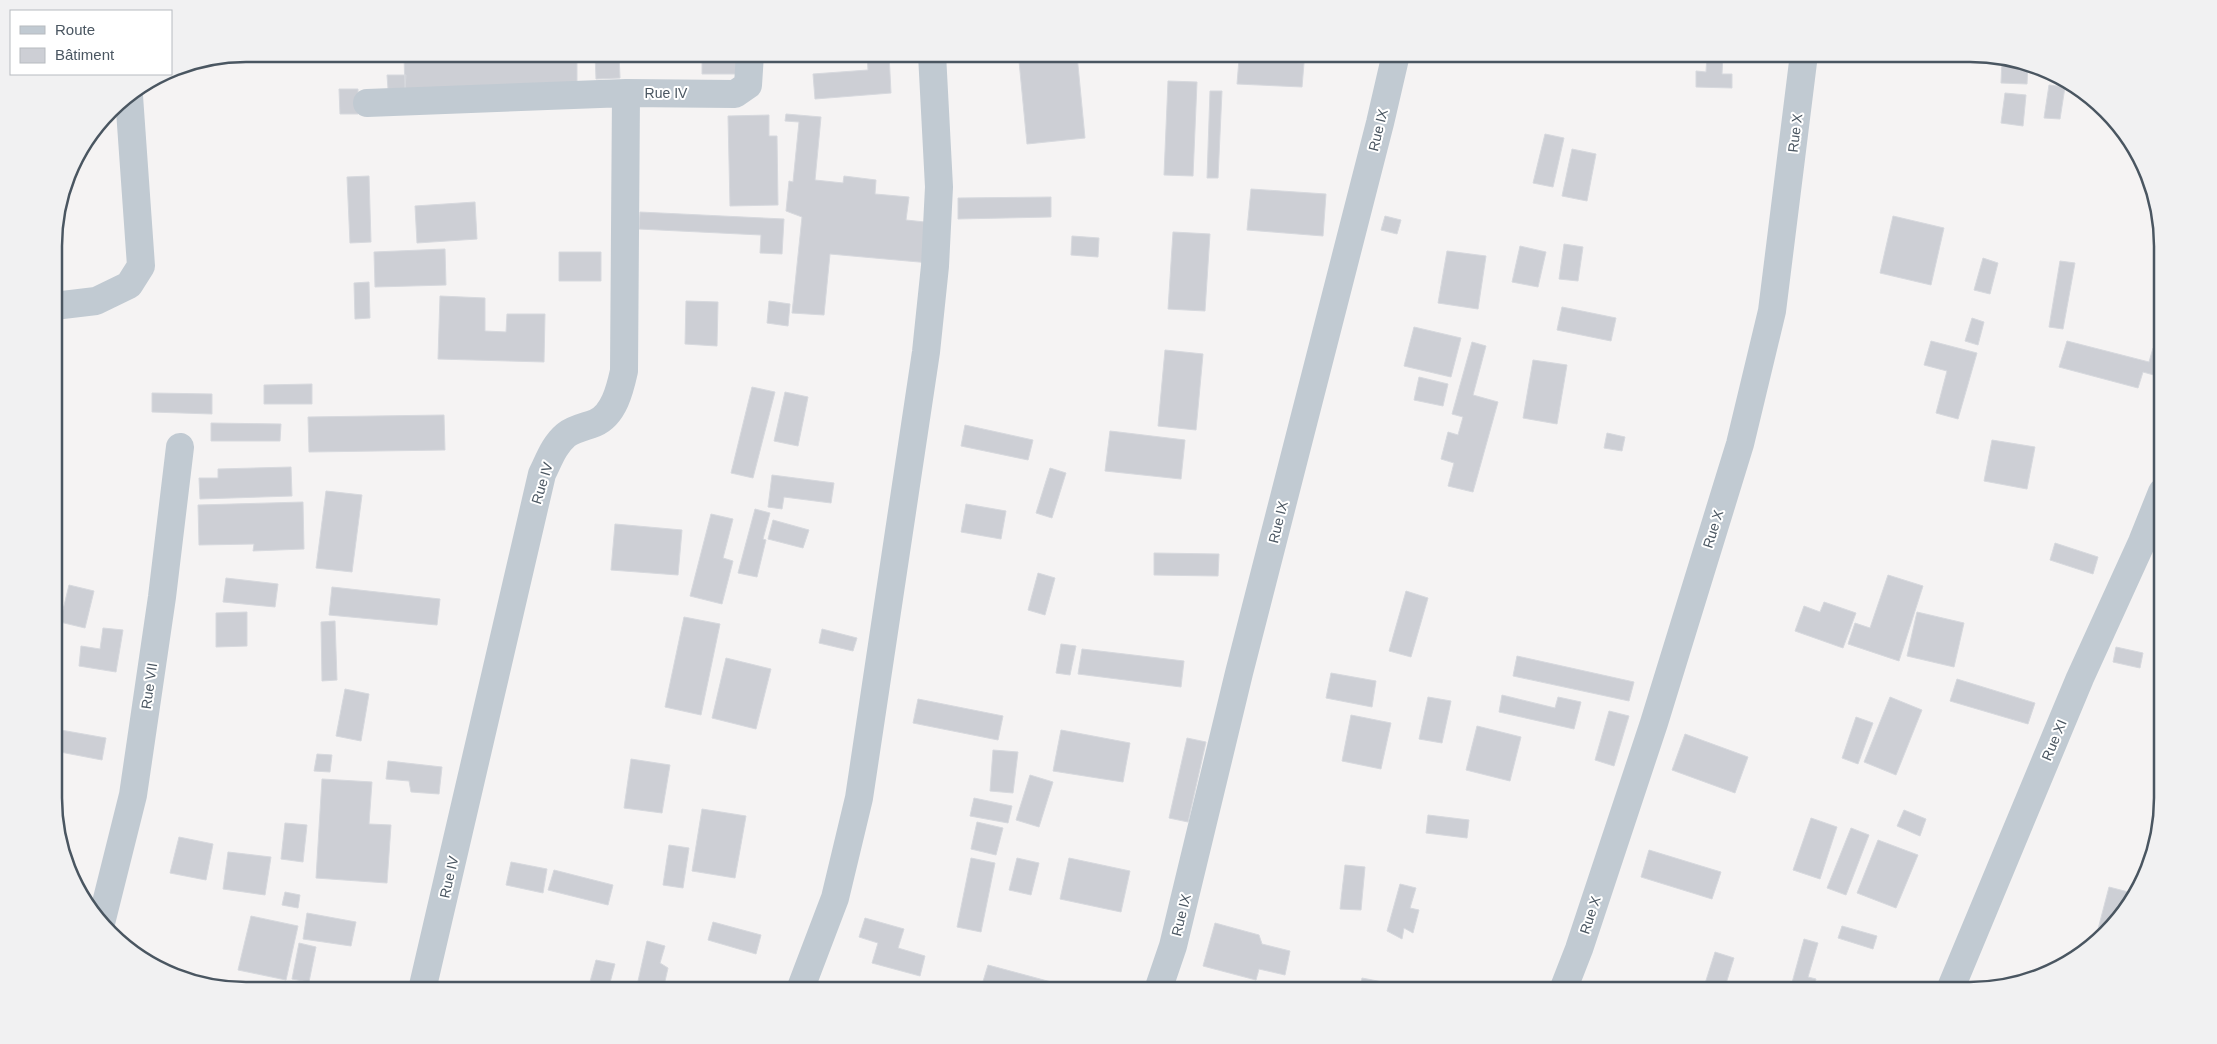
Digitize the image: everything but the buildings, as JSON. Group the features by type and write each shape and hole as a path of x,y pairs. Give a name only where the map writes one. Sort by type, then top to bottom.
{"street":[{"name":"Rue IV","path":"424,982 542,474 554,450 568,433 597,423 606,414 614,402 624,371 626,93 736,94 748,85 749,62"},
{"path":"803,982 835,898 859,798 926,352 935,266 939,187 932,62"},
{"name":"Rue IX","path":"1161,982 1173,946 1394,62"},
{"name":"Rue X","path":"1566,982 1579,949 1654,723 1740,444 1772,312 1803,62"},
{"path":"367,103 626,93"},
{"path":"62,305 96,301 130,285 141,266 130,104"},
{"name":"Rue VII","path":"104,915 133,795 162,597 180,447"},
{"name":"Rue XI","path":"1953,982 2080,678 2154,512"}]}
